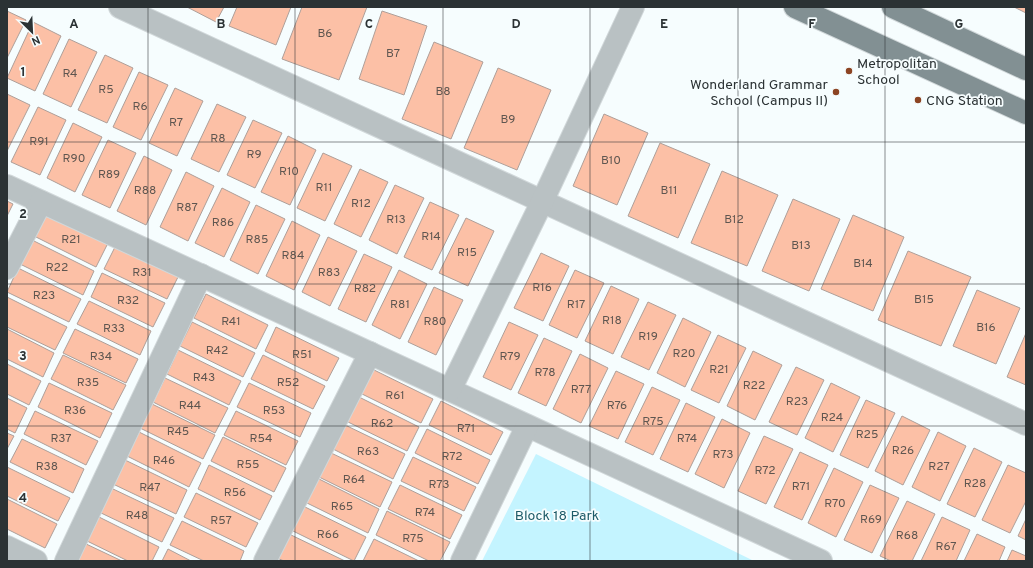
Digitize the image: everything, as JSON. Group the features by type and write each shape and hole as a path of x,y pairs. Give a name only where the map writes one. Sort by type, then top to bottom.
{"main road":[{"path":"795,7 1026,113"},
{"path":"893,7 1026,69"}],"street":[{"path":"120,7 1026,424"},
{"path":"450,390 542,202 633,7"},
{"path":"7,186 821,561"},
{"path":"7,268 41,202"},
{"path":"66,561 201,275"},
{"path":"265,561 370,353"},
{"path":"462,561 527,426"},
{"path":"7,547 36,561"}],"green space":[{"name":"Block 18 Park","path":"536,454 754,561 482,561"}],"building":[{"path":"187,7 224,7 216,22"},
{"path":"237,7 291,7 276,45 229,26"},
{"path":"302,7 367,7 339,80 282,59"},
{"path":"1014,7 1026,7 1026,13"},
{"path":"7,11 26,20 7,58"},
{"path":"382,11 427,26 404,95 359,79"},
{"path":"33,22 61,36 35,91 7,78"},
{"path":"69,39 97,52 71,107 43,94"},
{"path":"434,42 483,62 451,139 402,119"},
{"path":"105,55 133,68 107,123 78,110"},
{"path":"498,68 551,90 517,170 464,148"},
{"path":"139,72 168,85 141,140 113,127"},
{"path":"175,88 203,101 177,156 149,143"},
{"path":"7,94 30,105 7,151"},
{"path":"217,104 246,117 219,172 191,159"},
{"path":"38,107 66,120 40,175 11,162"},
{"path":"604,114 648,133 617,205 573,186"},
{"path":"253,120 282,133 255,188 227,175"},
{"path":"73,123 102,137 75,192 47,178"},
{"path":"288,136 316,150 290,205 261,192"},
{"path":"108,140 136,153 110,208 82,195"},
{"path":"660,143 710,164 678,238 628,216"},
{"path":"323,153 352,166 325,221 297,208"},
{"path":"144,156 172,170 146,225 117,211"},
{"path":"360,169 388,182 361,237 334,224"},
{"path":"722,171 778,195 747,266 691,243"},
{"path":"186,172 214,186 188,241 160,227"},
{"path":"395,185 424,198 397,254 369,240"},
{"path":"222,188 250,202 224,257 195,243"},
{"path":"793,199 840,219 809,291 762,271"},
{"path":"7,201 13,204 7,216"},
{"path":"430,202 459,215 432,270 404,257"},
{"path":"256,205 285,219 258,274 230,260"},
{"path":"45,212 108,243 96,267 34,236"},
{"path":"853,215 904,237 873,311 821,289"},
{"path":"466,218 494,231 468,286 439,273"},
{"path":"292,221 320,235 294,290 266,276"},
{"path":"328,237 357,251 330,306 302,292"},
{"path":"32,240 94,271 83,295 20,264"},
{"path":"116,245 179,275 167,299 104,269"},
{"path":"908,251 971,277 941,346 878,320"},
{"path":"541,253 569,266 543,321 514,308"},
{"path":"364,254 392,267 366,322 338,309"},
{"path":"18,268 81,299 69,322 7,292"},
{"path":"399,270 427,284 400,339 372,325"},
{"path":"575,270 604,283 577,338 549,325"},
{"path":"102,273 165,303 153,327 91,297"},
{"path":"611,286 639,299 613,354 585,341"},
{"path":"434,287 463,300 436,355 408,342"},
{"path":"977,290 1020,308 996,364 953,346"},
{"path":"206,294 268,325 256,349 194,318"},
{"path":"7,297 67,327 55,350 7,327"},
{"path":"89,301 151,331 140,355 77,324"},
{"path":"648,302 676,315 649,370 621,357"},
{"path":"683,318 711,332 685,387 657,373"},
{"path":"192,322 255,353 243,377 180,346"},
{"path":"509,322 538,335 511,390 483,377"},
{"path":"276,327 339,358 327,381 265,351"},
{"path":"7,329 54,353 43,377 7,359"},
{"path":"75,329 138,359 126,383 63,353"},
{"path":"1026,333 1026,385 1007,377"},
{"path":"718,335 746,348 719,403 691,390"},
{"path":"544,338 572,351 546,406 518,393"},
{"path":"178,350 241,381 229,405 167,374"},
{"path":"753,351 782,365 755,420 727,406"},
{"path":"580,354 608,368 581,423 553,409"},
{"path":"63,355 126,385 113,410 51,379"},
{"path":"263,355 325,386 313,409 251,379"},
{"path":"7,364 41,381 29,405 7,394"},
{"path":"796,367 824,380 797,435 769,422"},
{"path":"370,368 433,399 421,423 358,392"},
{"path":"616,371 644,384 618,439 589,426"},
{"path":"165,378 228,408 215,433 153,402"},
{"path":"49,383 112,413 100,438 38,407"},
{"path":"249,383 311,413 300,437 237,407"},
{"path":"831,383 860,397 833,452 805,438"},
{"path":"652,387 680,400 653,455 625,442"},
{"path":"357,396 419,427 407,451 344,420"},
{"path":"7,398 27,408 15,433 7,429"},
{"path":"866,400 895,413 868,468 840,455"},
{"path":"441,401 503,432 491,455 429,425"},
{"path":"686,403 715,417 688,472 660,459"},
{"path":"152,404 215,435 203,459 140,428"},
{"path":"35,411 98,441 86,465 24,434"},
{"path":"236,411 298,441 286,465 224,435"},
{"path":"902,416 930,430 903,485 875,471"},
{"path":"722,419 750,433 724,488 695,474"},
{"path":"343,424 405,454 393,479 331,448"},
{"path":"427,429 490,460 478,484 415,453"},
{"path":"139,432 201,463 189,487 127,456"},
{"path":"938,432 966,446 940,501 912,487"},
{"path":"7,433 14,436 7,449"},
{"path":"764,436 793,449 766,504 738,491"},
{"path":"223,437 286,468 274,492 211,461"},
{"path":"22,439 84,469 73,493 10,462"},
{"path":"974,448 1002,462 975,517 947,504"},
{"path":"329,452 392,482 380,507 317,476"},
{"path":"800,452 828,465 802,520 774,507"},
{"path":"413,457 476,487 464,511 401,481"},
{"path":"125,460 187,490 176,514 113,484"},
{"path":"209,465 272,496 260,520 198,489"},
{"path":"1008,465 1026,473 1026,501 1010,533 982,520"},
{"path":"7,467 70,498 58,521 7,496"},
{"path":"834,468 863,482 836,537 808,523"},
{"path":"317,478 379,509 368,533 305,502"},
{"path":"400,485 462,515 450,539 388,509"},
{"path":"870,485 899,498 872,553 844,540"},
{"path":"111,488 174,518 162,542 99,512"},
{"path":"196,493 258,523 246,547 184,517"},
{"path":"7,499 57,524 45,548 7,529"},
{"path":"907,501 935,514 912,561 891,561 880,556"},
{"path":"303,506 366,537 354,561 291,530"},
{"path":"387,511 450,542 440,561 429,561 376,535"},
{"path":"97,516 159,547 152,561 128,561 85,540"},
{"path":"942,517 970,530 956,561 921,561"},
{"path":"1026,519 1026,540 1018,536"},
{"path":"182,521 244,551 240,561 204,561 170,545"},
{"path":"289,534 345,561 284,561 277,558"},
{"path":"977,534 1005,547 999,561 964,561"},
{"path":"374,539 419,561 363,561"},
{"path":"84,543 122,561 75,561"},
{"path":"168,549 191,561 162,561"},
{"path":"1012,550 1026,556 1026,561 1007,561"}],"place":[{"name":"Metropolitan School","path":"849,71"},
{"name":"Wonderland Grammar School (Campus II)","path":"836,92"},
{"name":"CNG Station","path":"918,100"}]}
